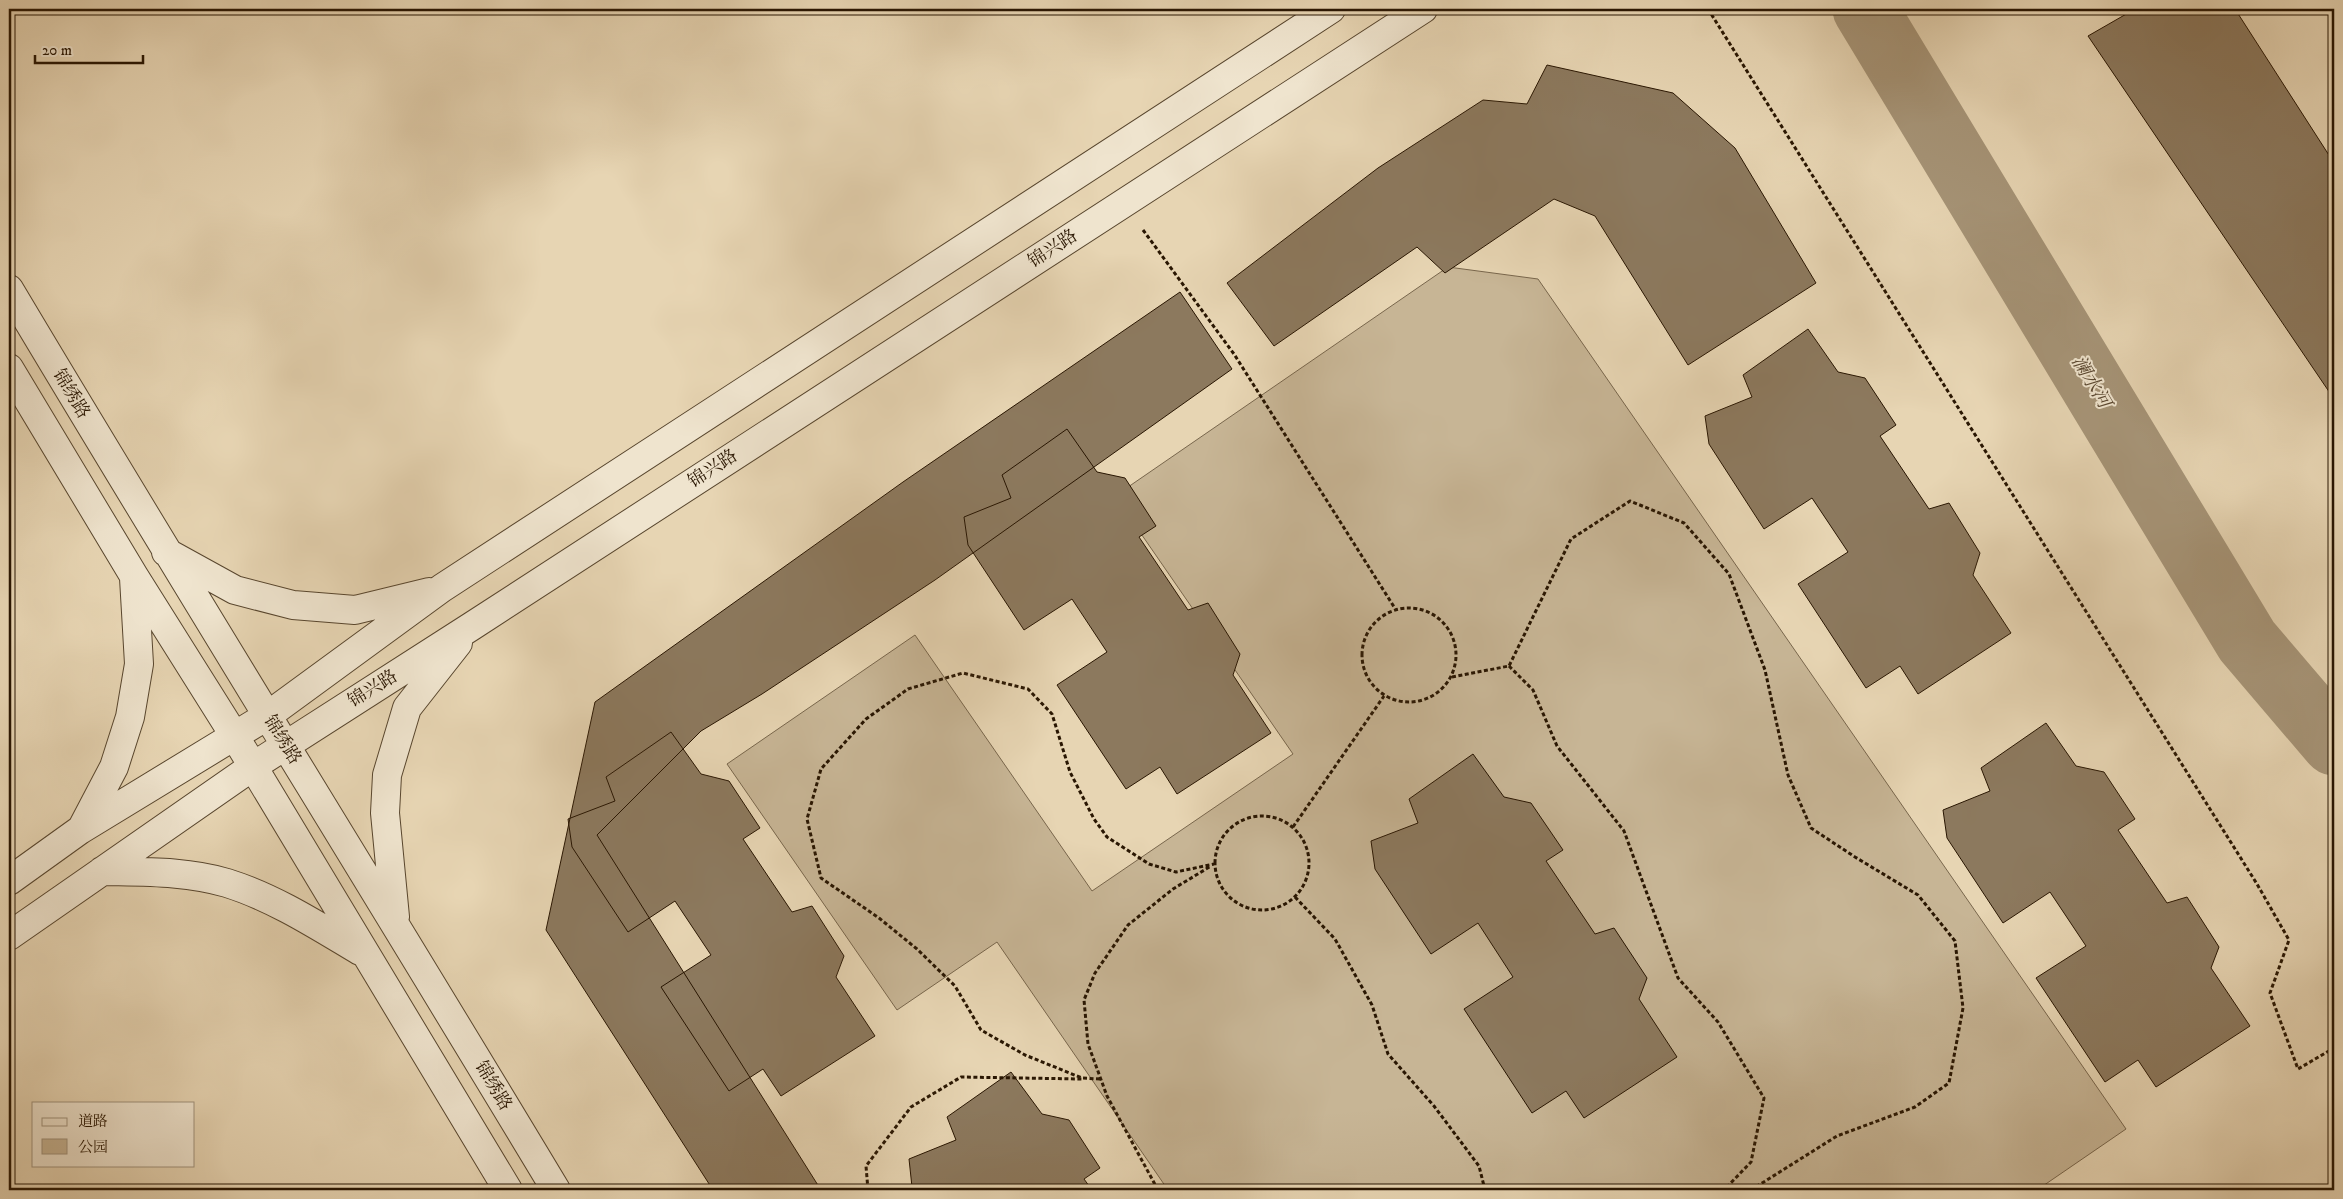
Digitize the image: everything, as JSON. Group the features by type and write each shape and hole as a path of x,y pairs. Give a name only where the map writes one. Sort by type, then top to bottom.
{"street":[{"path":"9,881 80,830 267,716 442,588 1331,9"},
{"name":"锦兴路","path":"9,936 285,745 472,626 1422,9"},
{"name":"锦绣路","path":"9,289 165,552 395,923 556,1190"},
{"path":"9,368 134,576 234,735 364,954 508,1190"},
{"path":"165,552 235,590 293,605 356,610 442,588"},
{"path":"80,830 114,768 130,717 139,664 134,576"},
{"path":"395,923 385,813 387,775 407,708 472,626"},
{"path":"102,871 176,874 228,883 295,912 364,954"}],"path":[{"path":"1708,9 2258,884 2289,940 2270,993 2298,1069 2334,1048"},
{"path":"1123,203 1234,354 1396,610"},
{"path":"1509,666 1571,539 1630,501 1684,523 1729,574 1765,670 1788,775 1811,828 1855,858 1918,895 1955,941 1963,1008 1949,1083 1915,1106 1837,1136 1751,1190"},
{"path":"1411,608 1427,612 1440,620 1450,632 1456,646 1456,662 1452,677 1442,690 1414,702 1399,702 1384,696 1373,685 1365,672 1364,642 1371,628 1382,617 1396,610 1411,608"},
{"path":"1452,677 1509,666"},
{"path":"1509,666 1532,690 1556,746 1624,831 1678,978 1718,1022 1764,1098 1751,1162 1724,1190"},
{"path":"1100,1079 1082,1078 1025,1055 982,1030 955,986 917,949 879,918 821,878 807,819 822,769 866,719 908,689 964,673 1028,689 1052,714 1070,772 1094,819 1107,837 1149,864 1176,872 1214,864"},
{"path":"1293,827 1384,696"},
{"path":"1263,816 1279,819 1293,827 1303,839 1309,862 1309,870 1304,885 1295,897 1282,906 1266,910 1251,909 1237,903 1225,893 1217,879 1214,864 1216,849 1223,835 1234,824 1248,818 1263,816"},
{"path":"1158,1190 1107,1096 1100,1079 1088,1044 1084,1000 1095,973 1128,925 1173,889 1214,864"},
{"path":"1295,897 1335,940 1372,1006 1388,1054 1434,1106 1479,1166 1485,1190"},
{"path":"868,1190 866,1166 911,1107 961,1076 1100,1079"}],"green space":[{"path":"1448,267 1538,279 2126,1129 2037,1190 1168,1190 997,942 897,1010 727,764 915,635 1092,891 1293,754 1115,496"}],"building":[{"path":"2135,9 2235,9 2334,163 2334,399 2088,36"},
{"path":"1547,65 1673,93 1735,148 1816,283 1688,365 1595,216 1554,199 1445,273 1417,247 1274,346 1227,283 1378,168 1483,100 1527,104"},
{"path":"1180,292 1232,369 935,580 762,694 701,731 597,835 821,1190 713,1190 546,930 595,702 903,482"},
{"path":"1808,329 1838,372 1865,378 1896,425 1880,436 1929,509 1949,503 1980,553 1973,575 2011,633 1918,694 1900,666 1866,688 1798,584 1848,552 1812,498 1764,529 1709,444 1705,416 1752,397 1743,375"},
{"path":"1067,429 1097,472 1125,478 1156,526 1139,537 1188,610 1208,603 1240,654 1233,675 1271,733 1177,794 1160,767 1126,789 1057,685 1107,652 1072,599 1024,630 968,545 964,517 1011,498 1002,475"},
{"path":"2046,723 2076,766 2104,772 2135,819 2118,830 2167,903 2187,897 2219,947 2211,968 2250,1026 2156,1087 2138,1060 2105,1082 2036,978 2086,946 2050,892 2003,923 1947,838 1943,810 1990,791 1981,768"},
{"path":"671,732 701,774 729,781 760,828 743,839 792,912 812,906 844,956 836,977 875,1036 781,1096 763,1069 729,1091 661,987 711,955 675,901 628,932 572,847 568,819 615,801 606,777"},
{"path":"1473,754 1504,797 1531,803 1563,850 1546,861 1595,934 1614,928 1647,978 1639,999 1677,1057 1584,1118 1566,1091 1532,1113 1464,1009 1513,977 1478,923 1431,954 1375,869 1371,841 1418,823 1409,799"},
{"path":"1011,1072 1042,1114 1069,1120 1100,1168 1084,1179 1092,1190 915,1190 912,1187 909,1159 956,1140 947,1117"}],"waterway":[{"name":"澜水河","path":"1865,9 2247,641 2334,743"}]}
